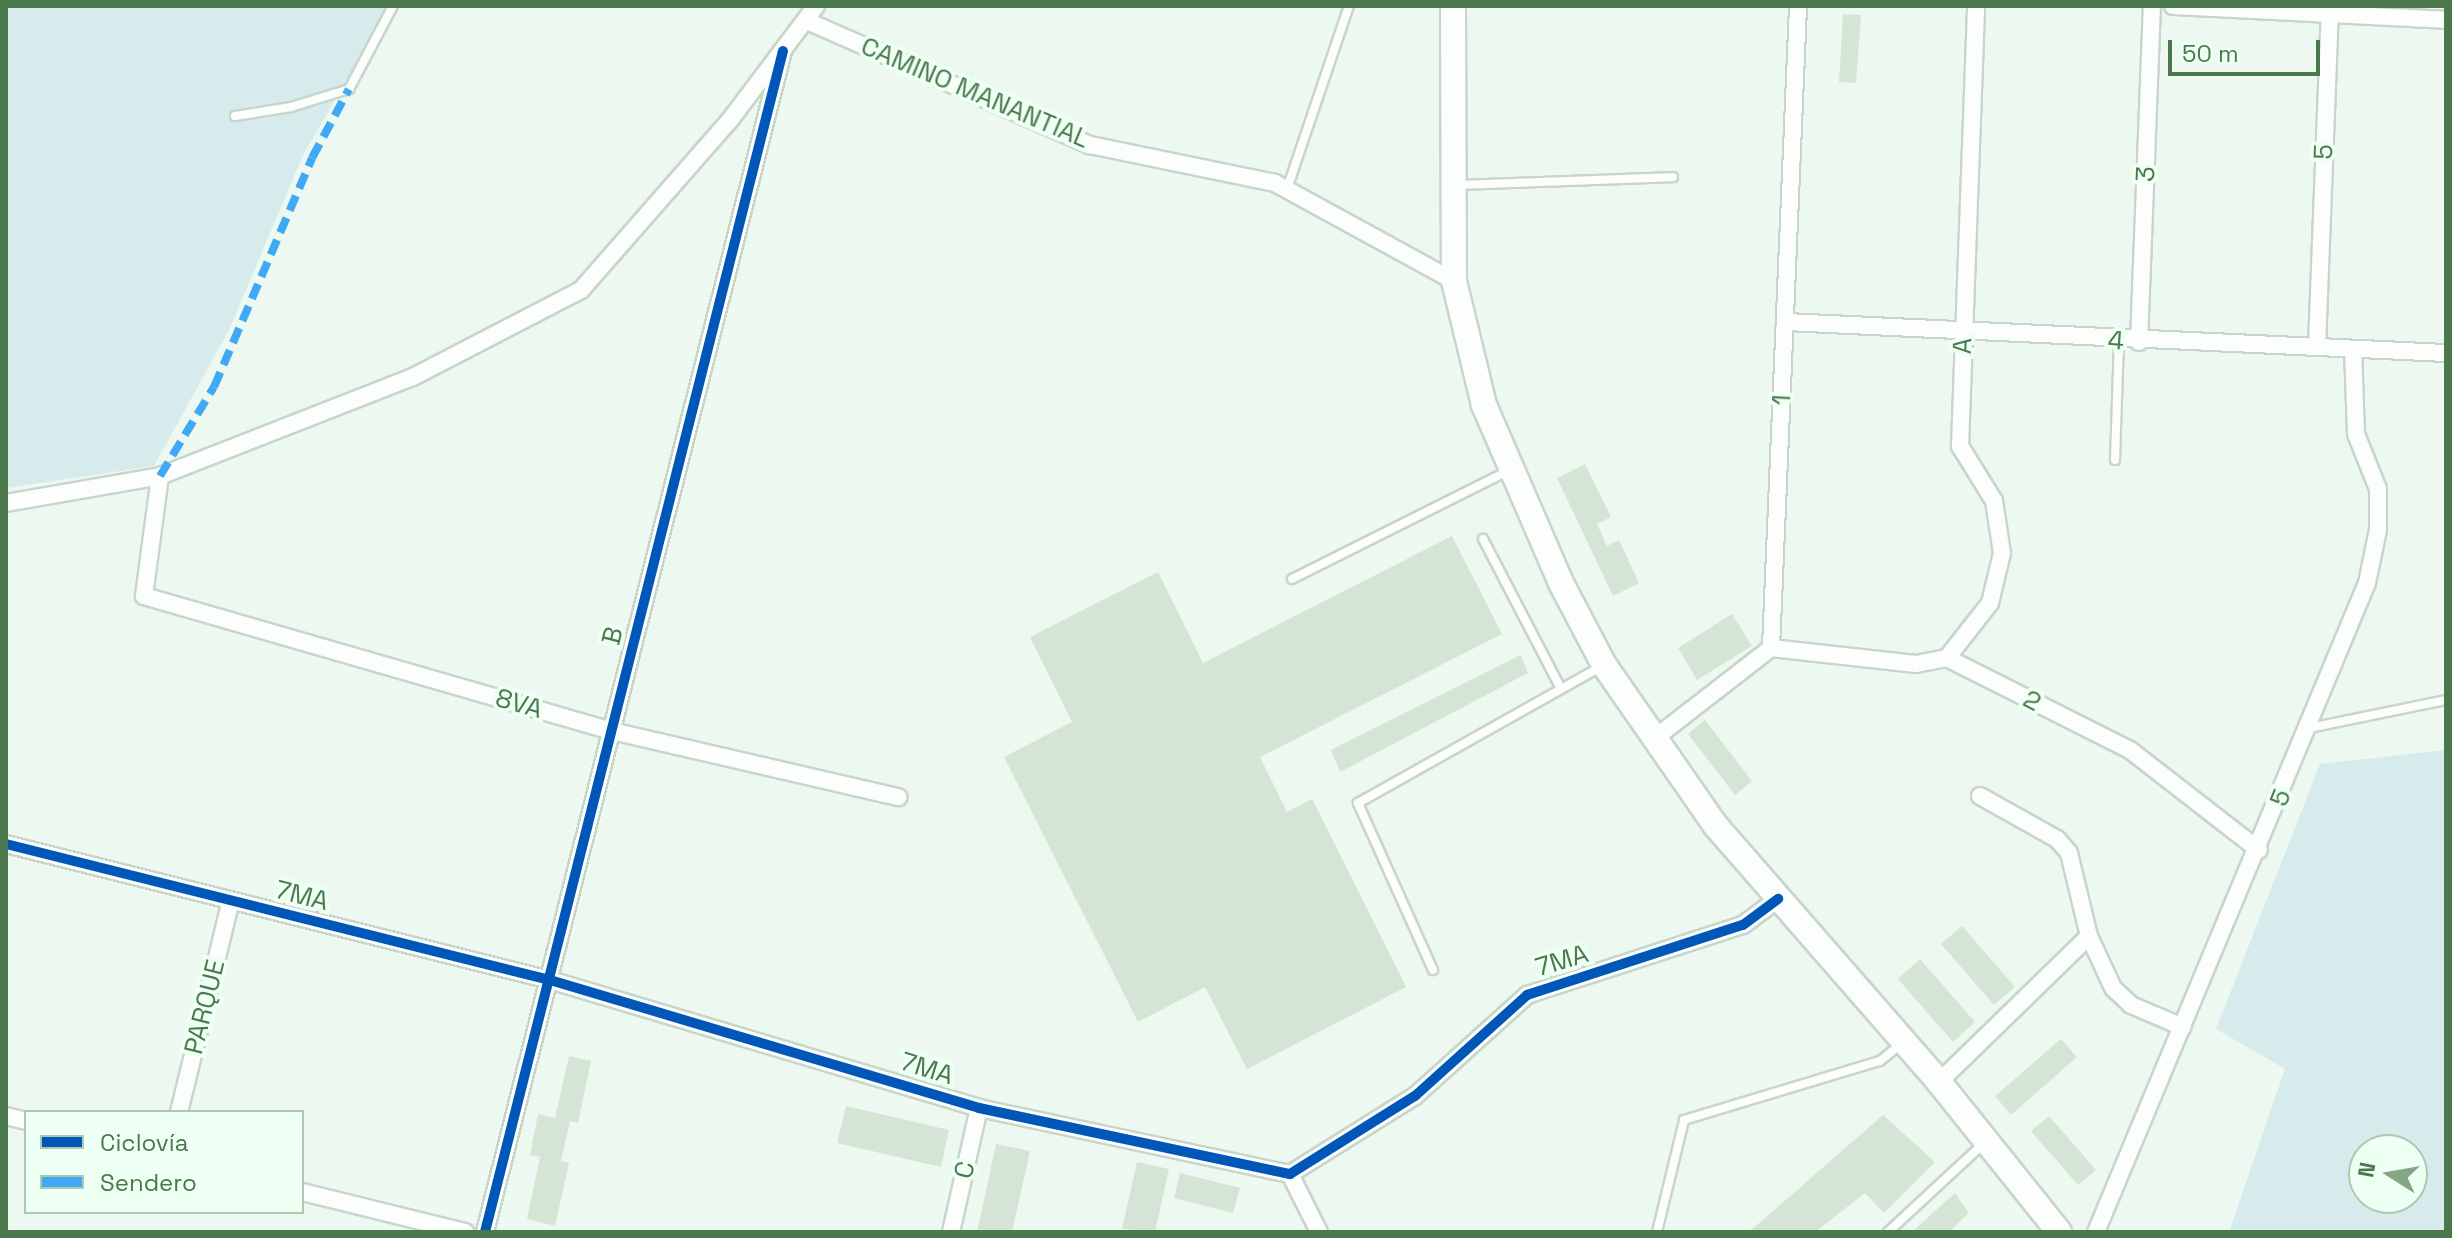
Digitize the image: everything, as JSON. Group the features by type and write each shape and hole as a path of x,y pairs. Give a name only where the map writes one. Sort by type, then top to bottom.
{"main road":[{"path":"1453,6 1451,185 1454,281 1467,348 1510,470 1604,665 1715,825 1939,1082 2059,1232"}],"street":[{"path":"6,503 160,476 413,377 581,290 730,120 816,6"},
{"name":"1","path":"1771,648 1798,6"},
{"name":"A","path":"1947,658 1990,603 2002,553 1994,501 1960,446 1976,6"},
{"name":"3","path":"2139,342 2152,6"},
{"path":"2173,6 2330,11 2446,20"},
{"name":"5","path":"2317,346 2330,11"},
{"name":"CAMINO MANANTIAL","path":"807,21 1090,145 1287,189 1454,281"},
{"name":"B","path":"485,1232 783,51"},
{"name":"4","path":"1786,322 2139,342 2446,353"},
{"name":"5","path":"2096,1232 2259,850 2367,583 2378,530 2378,489 2356,434 2353,349"},
{"name":"8VA","path":"160,476 144,596 612,731 899,797"},
{"path":"1655,738 1771,648 1916,664 1947,658"},
{"name":"2","path":"1947,658 2130,750 2259,850"},
{"path":"1980,796 2057,839 2069,853 2089,936 2113,988 2131,1005 2183,1027"},
{"name":"7MA","path":"6,844 550,980 979,1108 1290,1174 1415,1096 1527,995 1743,925 1778,899"},
{"name":"PARQUE","path":"179,1110 231,901"},
{"path":"1939,1082 2089,936"},
{"name":"C","path":"951,1232 979,1108"},
{"path":"1290,1174 1319,1232"},
{"path":"304,1192 465,1232"}],"lane":[{"path":"235,116 291,107 349,89 393,6"},
{"path":"1287,189 1349,6"},
{"path":"1451,185 1673,177"},
{"path":"2115,460 2119,341"},
{"path":"1292,579 1510,470"},
{"path":"1483,539 1561,689"},
{"path":"1433,970 1358,803 1604,665"},
{"path":"2309,728 2446,700"},
{"path":"1657,1232 1684,1120 1880,1061 1904,1041"},
{"path":"1888,1232 1986,1142"}],"shaded area":[{"path":"6,6 391,6 304,153 229,330 154,466 6,488"},
{"path":"2446,750 2446,1232 2229,1232 2285,1069 2216,1029 2320,764"}],"building":[{"path":"1843,14 1861,15 1856,83 1839,82"},
{"path":"1585,464 1611,517 1597,524 1607,546 1619,540 1639,583 1613,596 1557,478"},
{"path":"1452,536 1502,634 1260,757 1287,812 1312,799 1406,987 1247,1069 1205,987 1138,1022 1004,757 1072,722 1030,637 1158,572 1203,663"},
{"path":"1732,614 1752,646 1697,680 1678,648"},
{"path":"1521,655 1528,673 1340,772 1331,750"},
{"path":"1705,720 1752,781 1735,795 1688,734"},
{"path":"1962,926 2015,987 1994,1005 1941,944"},
{"path":"1920,959 1975,1022 1953,1042 1898,979"},
{"path":"2061,1039 2077,1057 2011,1115 1995,1096"},
{"path":"569,1056 591,1061 578,1123 570,1121 561,1161 569,1163 555,1226 527,1219 540,1157 530,1155 538,1114 555,1118"},
{"path":"846,1106 949,1130 941,1167 837,1143"},
{"path":"1883,1115 1935,1162 1884,1213 1865,1193 1815,1232 1749,1232"},
{"path":"2049,1116 2096,1170 2078,1185 2031,1131"},
{"path":"996,1144 1030,1151 1012,1232 977,1232"},
{"path":"1137,1162 1169,1169 1155,1232 1122,1229"},
{"path":"1180,1173 1240,1188 1233,1213 1174,1198"},
{"path":"1955,1193 1969,1213 1949,1232 1912,1232"}],"marked path":[{"path":"160,476 214,387 312,158 349,89"}],"cycle path":[{"path":"485,1232 783,51"},
{"path":"6,844 550,980 979,1108 1290,1174 1415,1096 1527,995 1743,925 1778,899"}]}
